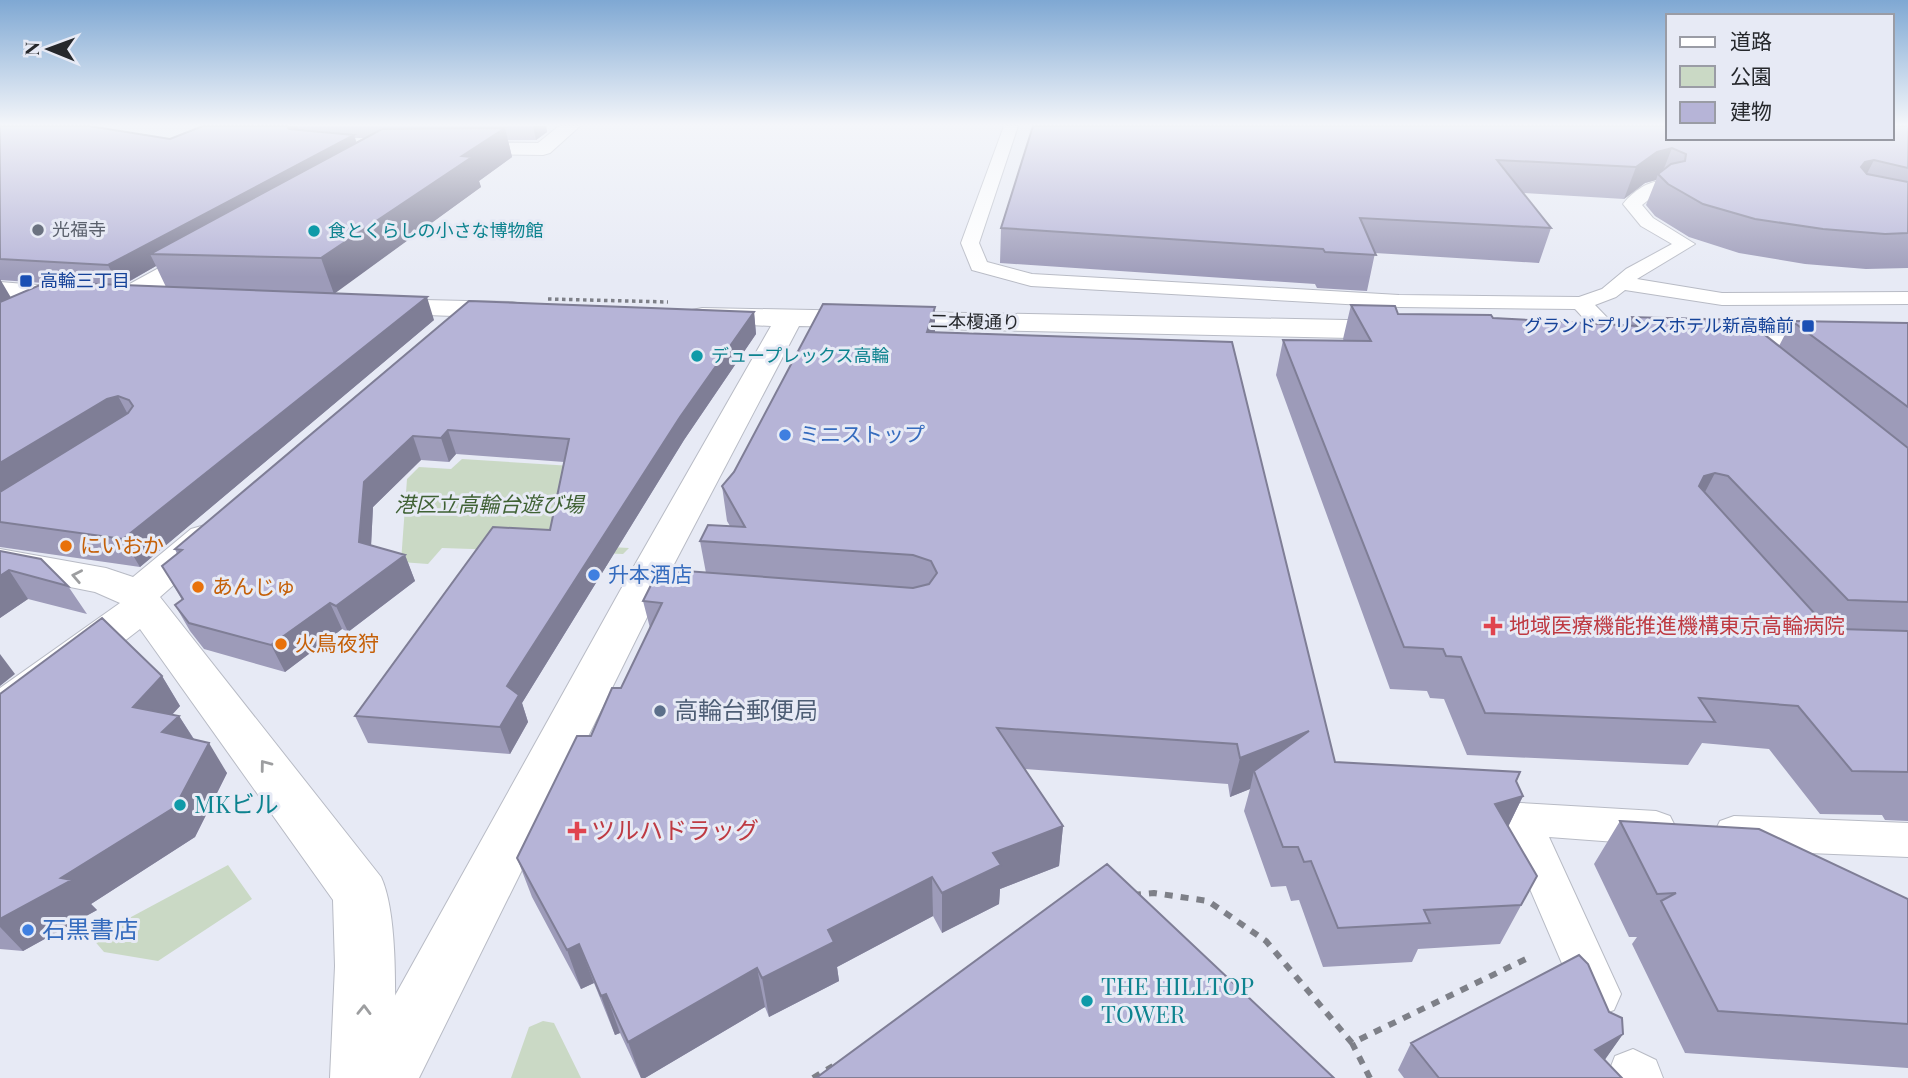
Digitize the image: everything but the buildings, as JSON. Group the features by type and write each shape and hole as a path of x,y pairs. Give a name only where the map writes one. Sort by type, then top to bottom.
{"street":[{"path":"125,299 227,240"},
{"path":"5,303 53,294 171,300"},
{"path":"351,306 533,311"},
{"path":"438,336 469,309"},
{"name":"二本榎通り","path":"682,315 1427,331"},
{"path":"385,1078 662,591 789,318"},
{"path":"1573,333 1625,334"},
{"path":"1689,335 1908,337"},
{"path":"1728,335 1765,366"},
{"path":"0,712 141,600 231,514"},
{"path":"0,561 106,581 141,600 361,894 364,966 362,1078"}],"lane":[{"path":"993,176 970,243 979,266 1031,280 1399,301 1581,303 1609,293 1633,273 1686,244 1647,222 1632,204 1652,188 1664,187"},
{"path":"1621,283 1722,299 1908,298"},
{"path":"1581,303 1625,334"},
{"path":"1611,1022 1520,819 1789,837 1908,840"}],"path":[{"path":"1129,895 1154,893 1208,901 1266,940 1352,1043 1370,1078"},
{"path":"1352,1043 1572,937"},
{"path":"813,1078 836,1063"}],"green space":[{"name":"港区立高輪台遊び場","path":"462,459 572,466 553,544 629,548 623,554 442,548 428,564 401,562 407,479 419,467 451,469"},
{"path":"228,865 252,899 158,961 104,952 92,938"},
{"path":"543,1021 554,1023 581,1078 511,1078 529,1027"}],"place":[{"name":"光福寺","path":"38,230"},
{"name":"食とくらしの小さな博物館","path":"314,231"},
{"name":"高輪三丁目","path":"26,281"},
{"name":"グランドプリンスホテル新高輪前","path":"1808,326"},
{"name":"デュープレックス高輪","path":"697,356"},
{"name":"ミニストップ","path":"785,435"},
{"name":"にいおか","path":"66,546"},
{"name":"升本酒店","path":"594,575"},
{"name":"あんじゅ","path":"198,587"},
{"name":"地域医療機能推進機構東京高輪病院","path":"1493,626"},
{"name":"火鳥夜狩","path":"281,644"},
{"name":"高輪台郵便局","path":"660,711"},
{"name":"MKビル","path":"180,805"},
{"name":"ツルハドラッグ","path":"577,831"},
{"name":"石黒書店","path":"28,930"},
{"name":"THE HILLTOP TOWER","path":"1087,1001"}]}
